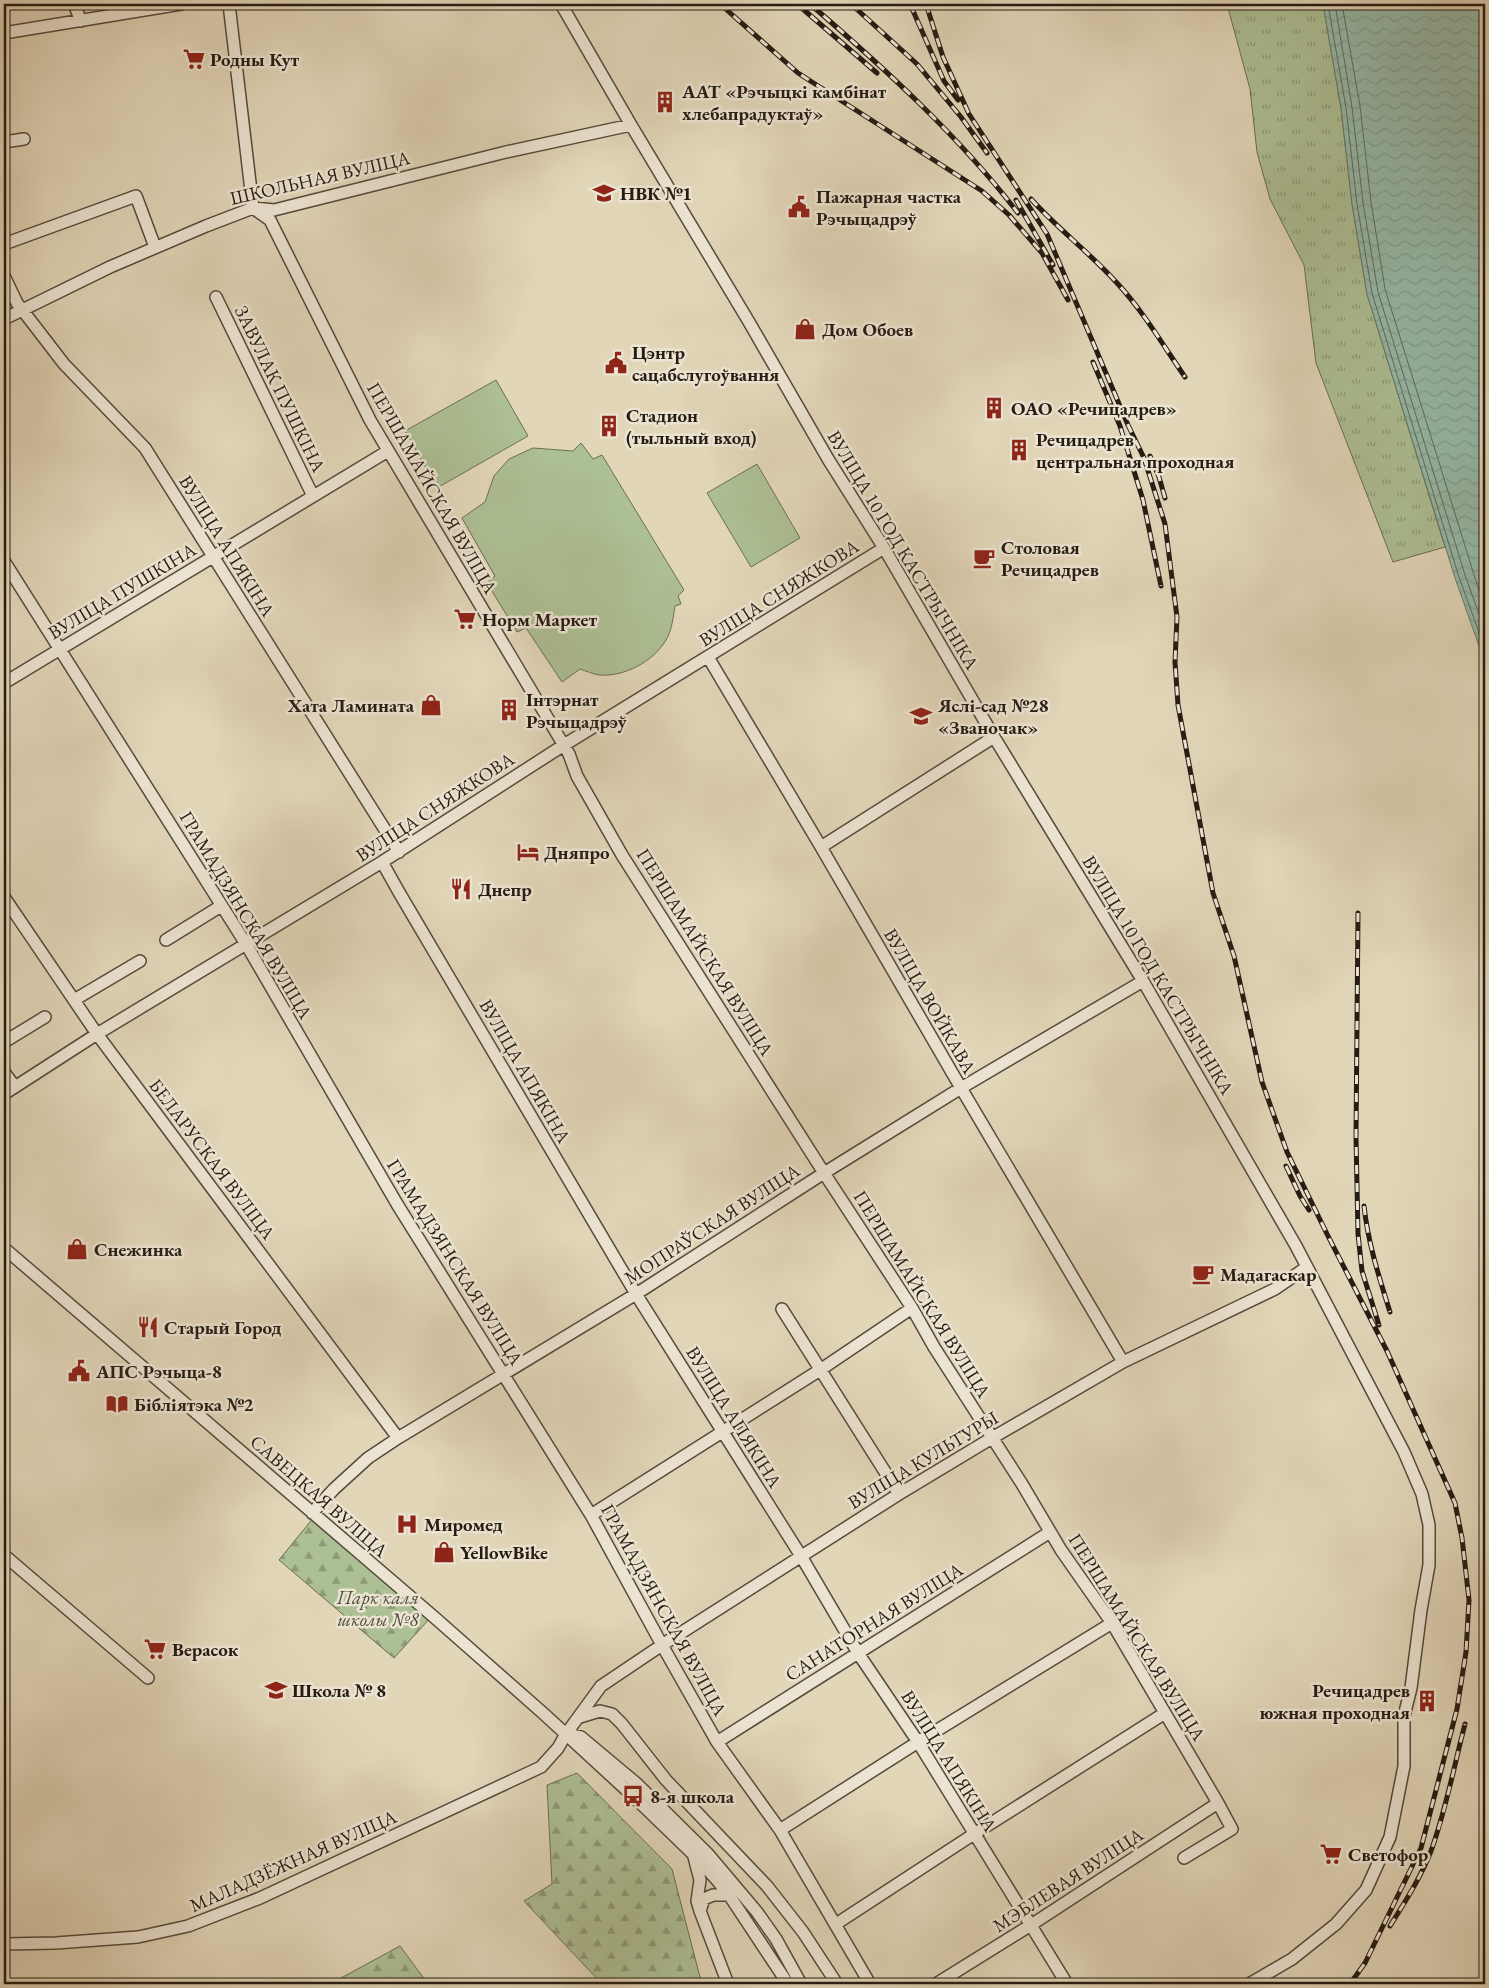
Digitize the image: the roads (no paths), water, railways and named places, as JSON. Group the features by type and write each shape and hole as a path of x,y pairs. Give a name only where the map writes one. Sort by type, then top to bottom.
{"street":[{"path":"74,4 81,21"},
{"path":"4,33 181,4"},
{"path":"229,4 253,208"},
{"name":"ВУЛІЦА 10 ГОД КАСТРЫЧНІКА","path":"560,4 749,322 828,460 884,548 994,737 1143,981 1307,1267 1416,1478 1426,1508 1429,1525 1429,1565 1411,1688 1404,1716 1404,1766 1390,1837 1366,1890 1336,1924 1292,1959 1248,1984"},
{"name":"ШКОЛЬНАЯ ВУЛІЦА","path":"4,319 155,247 253,208 274,210 506,152 631,125"},
{"path":"4,142 24,139"},
{"path":"4,244 136,196 155,247"},
{"name":"ПЕРШАМАЙСКАЯ ВУЛІЦА","path":"253,208 270,220 353,386 388,451 564,745 577,776 622,855 912,1308 934,1347 1050,1532 1112,1623 1218,1803 1232,1829 1184,1858"},
{"name":"ВУЛІЦА АПЯКІНА","path":"4,276 22,310 64,364 145,448 399,852"},
{"name":"ЗАВУЛАК ПУШКІНА","path":"216,297 314,496"},
{"name":"ВУЛІЦА ПУШКІНА","path":"4,683 388,451"},
{"name":"ВУЛІЦА СНЯЖКОВА","path":"4,1094 97,1034 399,852 564,745 884,548"},
{"name":"ГРАМАДЗЯНСКАЯ ВУЛІЦА","path":"4,561 246,944 397,1204 591,1514 662,1645 718,1742 780,1830 870,1984"},
{"name":"ВУЛІЦА ВОЙКАВА","path":"708,657 1123,1362"},
{"path":"821,847 994,737"},
{"name":"ВУЛІЦА АПЯКІНА","path":"382,862 636,1294 721,1432 801,1556 858,1653 918,1742 1067,1984"},
{"name":"БЕЛАРУСКАЯ ВУЛІЦА","path":"4,897 97,1034 398,1438"},
{"path":"166,940 221,906"},
{"path":"74,1000 140,961"},
{"name":"МОПРАЎСКАЯ ВУЛІЦА","path":"312,1513 334,1489 368,1458 398,1438 636,1294 824,1173 961,1088 1143,981"},
{"path":"4,1042 45,1018"},
{"path":"4,1072 15,1087"},
{"name":"САВЕЦКАЯ ВУЛІЦА","path":"4,1248 434,1617 566,1734 693,1854 728,1895 788,1984"},
{"name":"ВУЛІЦА КУЛЬТУРЫ","path":"580,1717 601,1686 899,1494 1123,1362 1275,1289 1307,1267"},
{"path":"591,1514 820,1370 912,1308"},
{"path":"782,1309 899,1494"},
{"name":"САНАТОРНАЯ ВУЛІЦА","path":"718,1742 1050,1532"},
{"path":"4,1555 148,1678"},
{"path":"780,1830 918,1742 1112,1623"},
{"path":"580,1717 600,1711 612,1714 622,1724 666,1780 768,1886 804,1932 837,1984"},
{"path":"836,1924 1165,1713"},
{"name":"МАЛАДЗЁЖНАЯ ВУЛІЦА","path":"4,1944 56,1943 138,1937 188,1926 251,1903 541,1767 558,1748 566,1734 580,1717"},
{"name":"САВЕЦКАЯ ВУЛІЦА","path":"566,1734 581,1737 636,1783 708,1854 757,1912 776,1939 801,1984"},
{"name":"МЭБЛЕВАЯ ВУЛІЦА","path":"936,1984 1031,1925 1218,1803"},
{"path":"693,1854 700,1880 697,1901 728,1984"},
{"path":"700,1911 704,1899 713,1895 728,1895"}],"water":[{"path":"1323,4 1485,4 1485,663 1455,578 1367,294 1352,204 1341,108"}],"railway":[{"path":"720,4 798,73 982,191 1009,215 1042,253 1068,300"},
{"path":"797,4 877,73"},
{"path":"810,4 865,52 946,130 995,184 1018,213"},
{"path":"851,4 917,64 961,117 987,153"},
{"path":"910,4 944,81 958,100"},
{"path":"926,4 943,57 969,114 1047,234 1128,425 1144,458 1165,524 1177,617 1175,662 1178,705 1213,893 1234,956 1262,1082 1287,1152 1387,1351 1455,1503 1462,1538 1469,1600 1466,1652 1457,1709 1421,1848 1365,1963 1350,1984"},
{"path":"1031,199 1107,272 1144,317 1185,377"},
{"path":"1016,200 1053,265"},
{"path":"1093,362 1120,426 1143,500 1161,586"},
{"path":"1150,456 1165,498"},
{"path":"1358,913 1356,1137 1358,1234 1362,1271 1379,1325"},
{"path":"1286,1166 1309,1210"},
{"path":"1364,1206 1371,1247 1390,1312"},
{"path":"1390,1926 1418,1880 1431,1851 1465,1724"}],"place":[{"name":"Родны Кут","path":"194,59"},
{"name":"ААТ «Рэчыцкі камбінат хлебапрадуктаў»","path":"665,102"},
{"name":"НВК №1","path":"604,193"},
{"name":"Пажарная частка Рэчыцадрэў","path":"799,207"},
{"name":"Дом Обоев","path":"805,329"},
{"name":"Цэнтр сацабслугоўвання","path":"616,363"},
{"name":"ОАО «Речицадрев»","path":"994,408"},
{"name":"Стадион (тыльный вход)","path":"609,426"},
{"name":"Речицадрев центральная проходная","path":"1019,450"},
{"name":"Столовая Речицадрев","path":"984,558"},
{"name":"Норм Маркет","path":"465,619"},
{"name":"Хата Ламината","path":"431,705"},
{"name":"Інтэрнат Рэчыцадрэў","path":"509,710"},
{"name":"Яслі-сад №28 «Званочак»","path":"921,716"},
{"name":"Дняпро","path":"528,852"},
{"name":"Днепр","path":"461,889"},
{"name":"Снежинка","path":"77,1249"},
{"name":"Мадагаскар","path":"1203,1274"},
{"name":"Старый Город","path":"148,1327"},
{"name":"АПС Рэчыца-8","path":"79,1371"},
{"name":"Бібліятэка №2","path":"117,1404"},
{"name":"Миромед","path":"407,1524"},
{"name":"YellowBike","path":"444,1552"},
{"name":"Верасок","path":"155,1649"},
{"name":"Школа № 8","path":"276,1690"},
{"name":"Речицадрев южная проходная","path":"1427,1701"},
{"name":"8-я школа","path":"633,1796"},
{"name":"Светофор","path":"1331,1854"}],"park label":[{"name":"Парк каля школы №8","path":"378,1608"}]}
